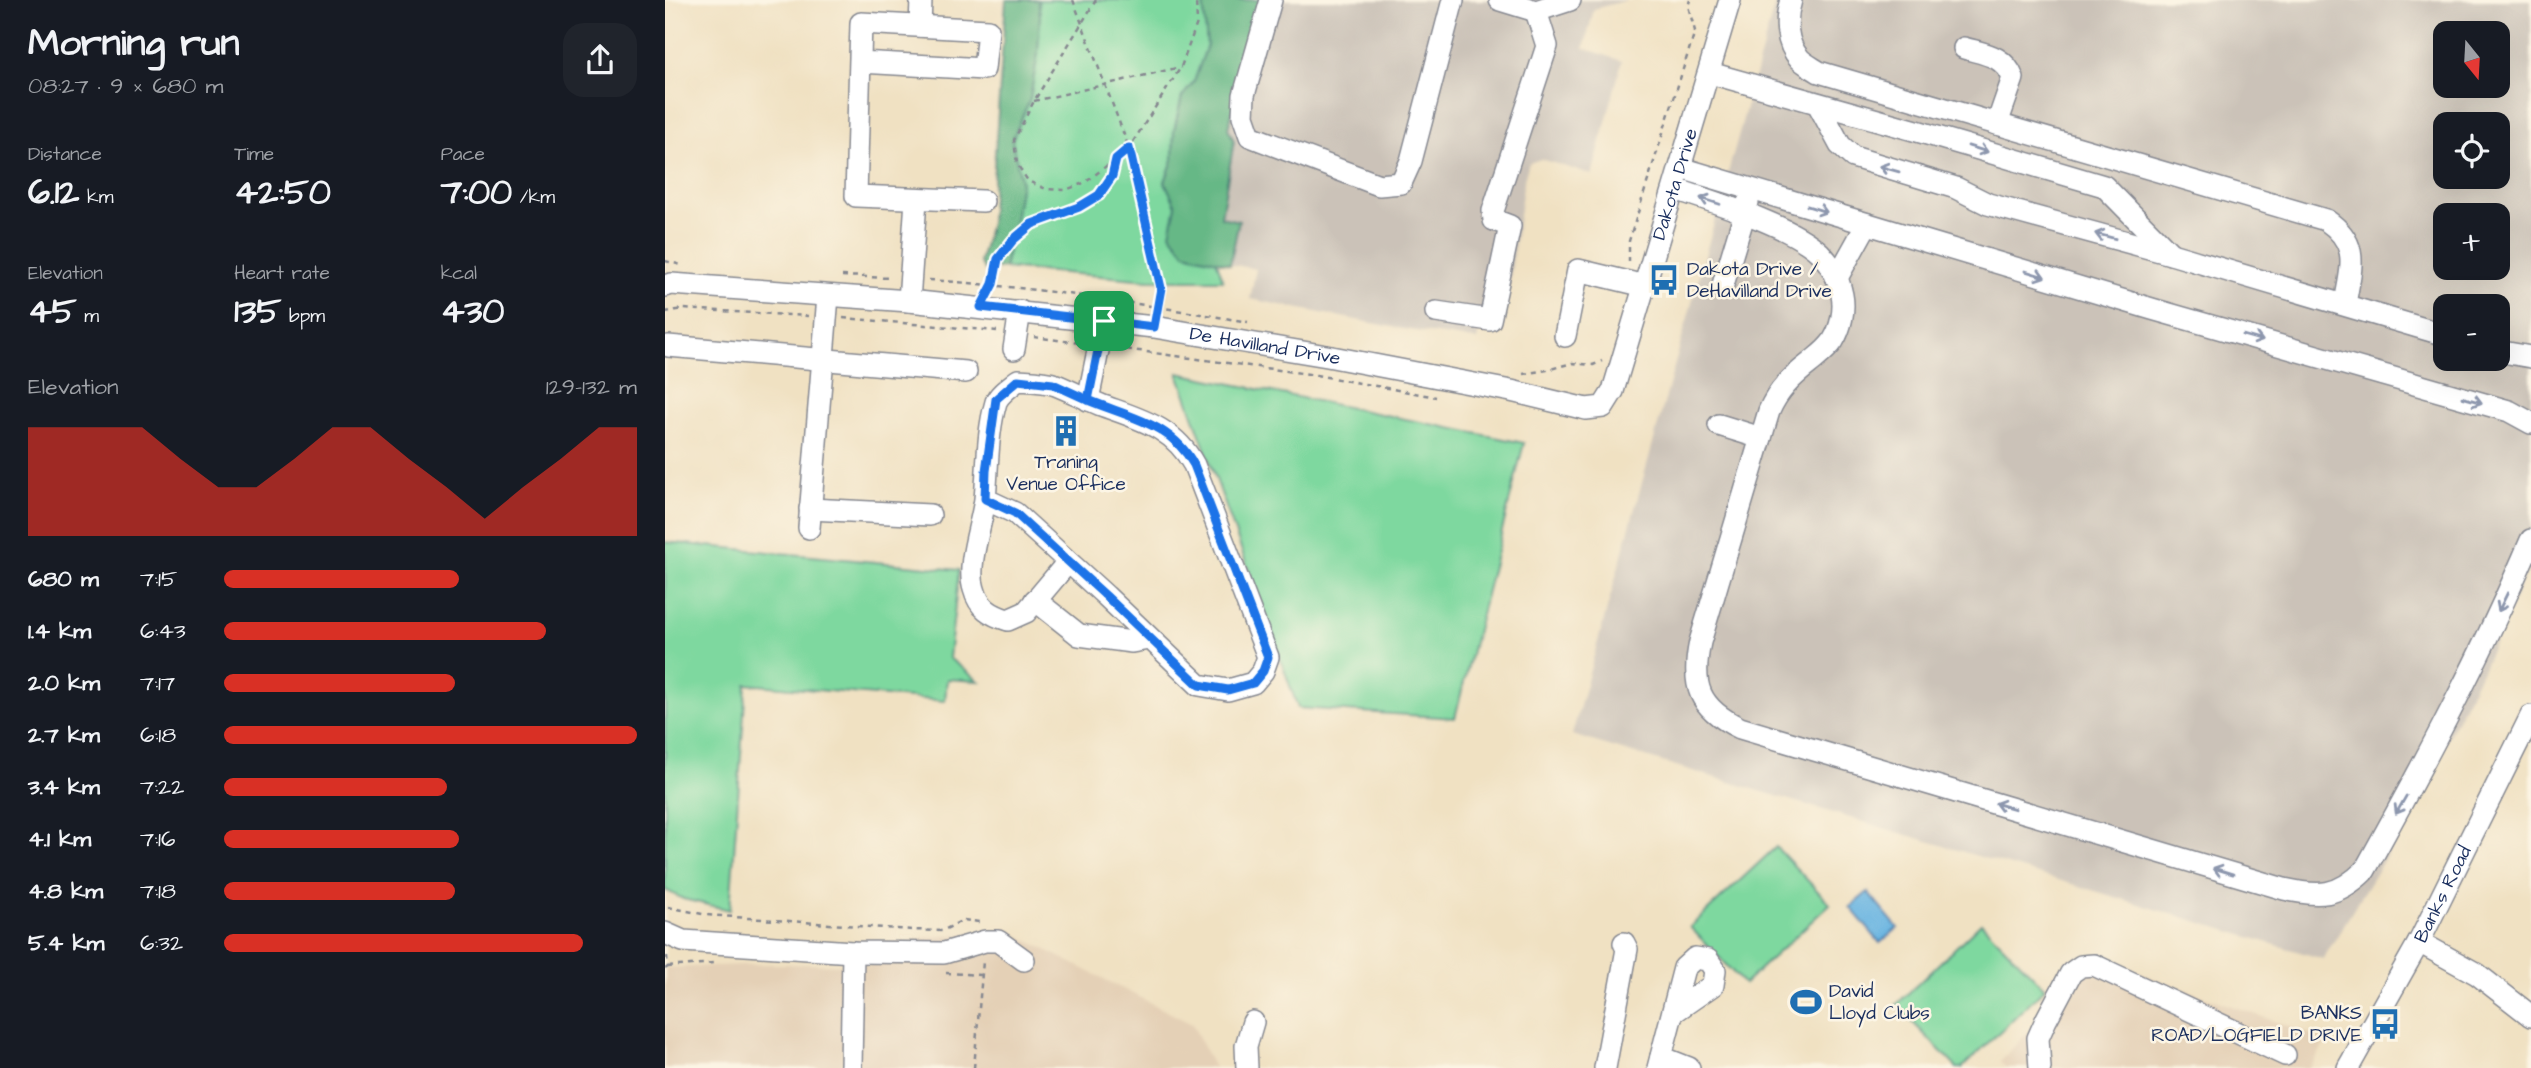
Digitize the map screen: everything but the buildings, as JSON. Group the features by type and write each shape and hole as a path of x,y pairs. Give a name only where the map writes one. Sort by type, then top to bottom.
{"street":[{"path":"920,26 921,0"},
{"path":"1271,0 1244,95 1243,116 1250,136 1379,185 1401,183 1411,161 1453,0"},
{"path":"1500,0 1529,6 1570,0"},
{"name":"Dakota Drive","path":"1603,407 1613,391 1637,283 1675,190 1730,0"},
{"path":"1791,0 1787,13 1787,35 1800,59 1819,72 2326,220 2342,231 2351,250 2345,304"},
{"path":"1436,312 1490,320 1510,226 1493,220 1493,211 1547,46 1529,6"},
{"path":"860,62 984,69 988,30 861,23 856,196 983,201"},
{"path":"1964,48 1999,58 2010,69 2013,78 1997,124"},
{"path":"1710,73 2104,186 2171,254"},
{"path":"1818,104 1840,145 1853,157 1956,188 1988,204 2171,254 2433,331"},
{"path":"1681,168 2152,309 2509,411 2531,423"},
{"path":"1675,190 1745,214 1805,241 1821,254 1837,278 1843,302 1832,343 1776,396 1761,438 1695,666 1697,684 1703,700 1713,711 1740,728 2307,894 2324,895 2352,883 2365,870 2426,761 2531,540"},
{"path":"1722,288 1752,190"},
{"path":"909,300 916,200"},
{"path":"1837,278 1867,224"},
{"path":"1565,337 1578,270 1637,283"},
{"name":"De Havilland Drive","path":"667,284 909,300 1154,327 1327,356 1511,391 1586,409 1603,407"},
{"path":"828,296 809,518 930,516"},
{"path":"1014,349 1020,311"},
{"path":"1088,400 1104,321"},
{"path":"668,346 966,372"},
{"path":"2510,353 2531,357"},
{"path":"985,499 1015,513 1068,562 1149,639 1199,685 1228,690 1253,683 1263,671 1268,657 1185,448 1144,420 1053,384 1018,380 996,399 985,499 973,566 973,588 990,614 1008,620 1025,612 1068,562"},
{"path":"1719,425 1761,438"},
{"path":"1035,600 1079,635 1132,642 1149,639"},
{"name":"Banks Road","path":"2348,1068 2419,942 2531,716"},
{"path":"671,941 853,952 944,953 985,940 998,941 1024,960"},
{"path":"2419,942 2477,974 2531,1016"},
{"path":"1605,1068 1627,949 1624,943"},
{"path":"851,1068 853,952"},
{"path":"2040,1068 2038,1038 2046,1020 2071,973 2081,966 2094,965 2285,1055"},
{"path":"1674,1012 1659,1063 1689,1068"},
{"path":"1247,1068 1246,1046 1253,1022"}],"path":[{"path":"1073,0 1129,148 1161,288 1154,327"},
{"path":"1096,0 1034,101 1014,140 1017,164 1028,181 1046,190 1066,190 1086,182 1129,148 1181,66 1197,23 1196,0"},
{"path":"1637,283 1629,241 1695,31 1688,6 1690,0"},
{"path":"1034,101 1181,66"},
{"path":"981,307 993,284 998,259 1013,240 1032,224 1079,207 1099,195 1112,176 1116,159"},
{"path":"1519,374 1572,363 1593,365 1607,358"},
{"path":"668,907 707,915 912,930 941,931 963,920 987,923 974,1068"}],"shaded area":[{"path":"1263,0 1627,0 1594,9 1584,48 1622,61 1592,175 1541,159 1529,163 1524,179 1503,330 1479,327 1477,340 1403,329 1250,299 1256,269 1230,264 1239,221 1221,217 1234,141 1228,128"},
{"path":"1776,0 2531,0 2531,562 2482,670 2397,838 2323,959 1572,735"},
{"path":"1005,929 1192,1024 1214,1068 665,1068 665,968 766,964 907,965 915,939"},
{"path":"2096,962 2111,963 2327,1040 2310,1068 2006,1068 2000,1061"}],"green space":[{"path":"1006,0 1038,0 1038,54 1030,99 1012,140 1021,181 1004,268 985,270 980,262 990,223"},
{"path":"1038,0 1203,0 1207,45 1194,82 1182,97 1174,131 1173,160 1165,182 1208,257 1216,259 1223,280 1149,280 1004,268 1021,181 1012,140 1030,99 1040,15"},
{"path":"1203,0 1263,0 1228,128 1234,141 1221,217 1239,221 1230,264 1185,253 1170,233 1176,206 1165,182 1173,160 1174,131 1182,97 1194,82 1207,45"},
{"path":"1178,373 1524,443 1455,718 1298,708"},
{"path":"665,542 959,570 949,658 979,681 947,679 945,701 746,684 730,910 683,899 665,890"},
{"path":"1776,847 1830,904 1744,984 1690,927"},
{"path":"1981,923 2045,988 1962,1068 1957,1068 1896,1005"}],"water":[{"path":"1868,892 1898,928 1880,943 1850,907"}],"place":[{"name":"Dakota Drive / DeHavilland Drive","path":"1664,280"},
{"name":"Traning Venue Office","path":"1066,431"},
{"name":"David Lloyd Clubs","path":"1806,1002"},
{"name":"BANKS ROAD/LOGFIELD DRIVE","path":"2385,1024"}],"route":[{"path":"1104,321 981,307 993,284 998,259 1013,240 1032,224 1079,207 1099,195 1112,176 1116,159 1129,148 1161,288 1154,327 1104,321 1088,400 1053,384 1018,380 996,399 985,499 1015,513 1199,685 1228,690 1253,683 1263,671 1268,657 1185,448 1144,420 1088,400 1098,345 1104,321"}]}
